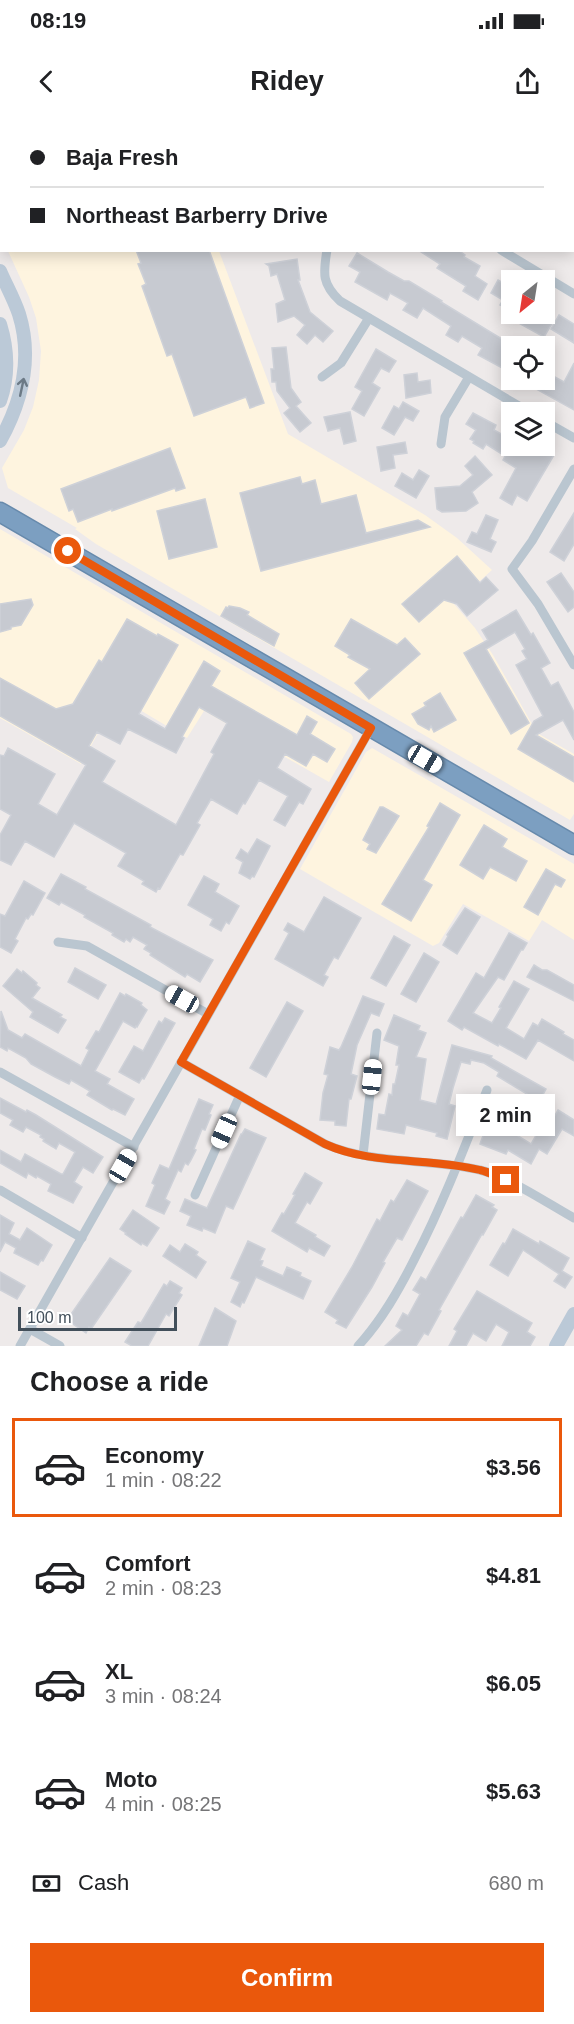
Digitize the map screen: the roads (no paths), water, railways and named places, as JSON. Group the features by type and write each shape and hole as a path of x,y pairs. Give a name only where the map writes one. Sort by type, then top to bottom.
{"highway":[{"path":"0,512 573,843"}],"main road":[{"path":"0,271 19,314 26,359 20,398 13,418 0,441"},
{"path":"0,324 7,360 6,383 0,401"},
{"path":"556,1346 573,1317"}],"street":[{"path":"327,252 324,276 329,291 340,301 513,402"},
{"path":"504,252 574,294"},
{"path":"322,377 341,363 369,318"},
{"path":"441,444 445,417 469,377"},
{"path":"555,427 574,438"},
{"path":"574,469 532,541 512,569 571,651 574,665"},
{"path":"21,1346 371,728"},
{"path":"58,942 87,946 208,1014"},
{"path":"363,1155 377,1033"},
{"path":"181,1062 343,1152 482,1170 506,1180 574,1218"},
{"path":"0,1072 134,1147"},
{"path":"358,1346 380,1319 399,1290 430,1230 487,1090"},
{"path":"195,1196 240,1095"},
{"path":"0,1190 82,1238"},
{"path":"30,1329 60,1346"}]}
